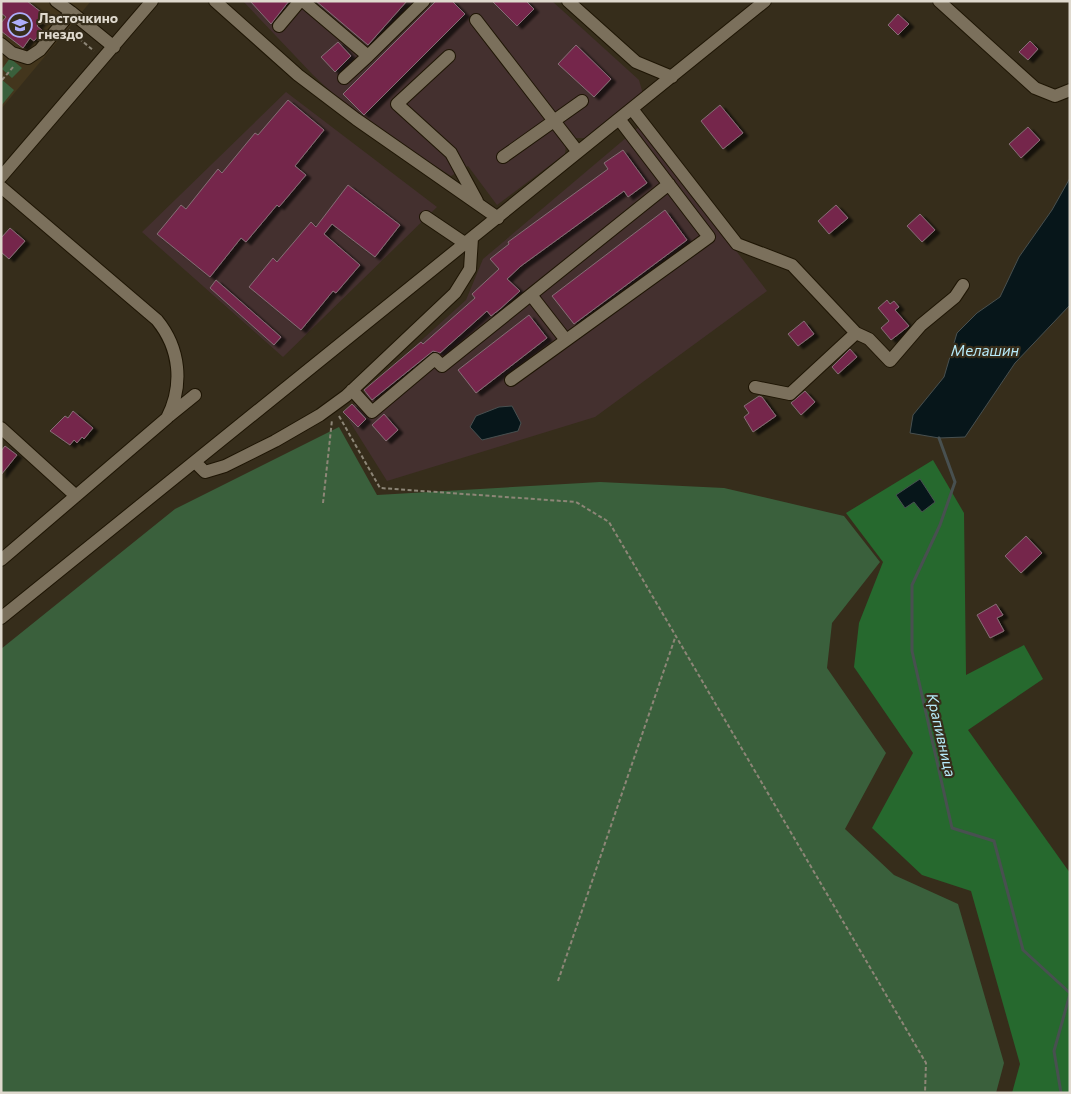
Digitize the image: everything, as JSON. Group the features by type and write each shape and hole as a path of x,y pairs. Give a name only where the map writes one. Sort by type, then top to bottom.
{"street":[{"path":"56,1 114,47"},
{"path":"1,177 152,1"},
{"path":"215,1 298,75 498,218"},
{"path":"279,26 302,1 368,56"},
{"path":"344,78 424,1"},
{"path":"568,1 636,62 672,77"},
{"path":"1,618 765,1"},
{"path":"939,1 1035,88 1055,96 1070,90"},
{"path":"1,44 12,53 28,58 40,50 71,12"},
{"path":"476,20 578,152"},
{"path":"449,56 397,104 451,153 480,205"},
{"path":"503,157 555,122 582,101"},
{"path":"632,109 737,244 792,265 856,333 869,339 890,361 921,326 955,297 963,285"},
{"path":"511,380 709,237 619,119"},
{"path":"352,390 372,412 435,359 442,366 669,184"},
{"path":"1,187 157,320 165,330 174,348 178,366 176,395 167,418"},
{"path":"426,217 469,241"},
{"path":"194,462 205,472 225,466 275,441 332,406 352,390 455,293 470,269 469,241"},
{"path":"531,295 566,340"},
{"path":"755,387 790,394 856,333"},
{"path":"1,560 195,396"},
{"path":"1,428 76,496"}],"path":[{"path":"62,24 104,59"},
{"path":"2,80 22,56"},
{"path":"323,504 332,406"},
{"path":"332,406 380,488 576,502 609,522 926,1063 926,1093"},
{"path":"558,981 676,635"}],"shaded area":[{"path":"1,1 91,1 1,109"},
{"path":"243,1 552,1 639,80 643,94 586,138 573,138 566,145 565,154 497,205 468,166 451,176 356,115 313,75"},
{"path":"286,92 437,207 283,357 142,232"},
{"path":"640,126 767,291 595,417 387,481 345,414 383,375 466,300 483,259"}],"green space":[{"path":"10,58 22,68 12,78 2,69"},
{"path":"1,79 14,90 1,106"},
{"path":"339,427 377,495 600,482 724,488 844,516 880,562 832,623 827,668 886,753 845,829 894,875 958,904 1004,1063 996,1093 1,1093 1,649 175,509"},
{"path":"933,460 964,513 966,675 1024,645 1043,679 968,730 1070,873 1070,1093 1012,1093 1020,1064 971,891 922,875 872,828 913,753 854,667 859,623 883,562 846,513"}],"water":[{"name":"Мелашин","path":"1070,178 1070,305 1015,363 965,437 939,438 910,433 913,415 944,377 957,333 977,313 1000,297 1019,257 1052,210"},
{"path":"512,406 521,423 518,431 482,440 470,427 476,416 499,407"},
{"path":"920,479 935,502 922,512 914,502 905,508 896,495"}],"building":[{"name":"Ласточкино гнездо","path":"1,1 27,1 46,16 37,26 43,31 34,41 30,38 23,48 1,31 1,23 6,17 1,13"},
{"path":"250,1 289,1 271,24"},
{"path":"316,1 407,1 368,45"},
{"path":"436,1 452,1 465,14 364,115 343,94"},
{"path":"492,1 526,1 534,9 517,26"},
{"path":"898,14 909,24 898,35 888,25"},
{"path":"1030,41 1038,49 1028,60 1019,52"},
{"path":"338,42 351,56 335,72 321,57"},
{"path":"576,45 611,79 594,97 558,64"},
{"path":"288,100 324,130 295,166 306,175 279,207 277,205 246,242 241,238 210,277 157,234 181,205 186,209 218,169 222,173 255,133 258,135"},
{"path":"720,105 743,133 723,149 701,121"},
{"path":"1028,127 1040,140 1021,158 1009,144"},
{"path":"623,150 647,183 628,197 624,191 521,266 507,279 520,291 500,309 491,316 487,311 440,353 433,351 372,400 364,390 421,342 423,344 475,298 472,294 499,269 490,259 509,244 508,242 608,169 604,163"},
{"path":"348,185 400,225 375,257 332,224 324,234 360,265 336,293 333,291 301,330 249,287 273,258 277,262 311,222 316,227"},
{"path":"836,205 848,218 829,234 818,221"},
{"path":"665,210 687,240 574,324 552,296"},
{"path":"920,214 935,230 922,242 907,226"},
{"path":"10,228 25,241 9,259 1,252 1,238"},
{"path":"216,280 281,337 274,345 210,288"},
{"path":"887,300 890,304 894,301 899,307 895,310 909,326 891,340 881,328 889,321 878,308"},
{"path":"529,315 547,338 476,393 458,370"},
{"path":"804,321 814,334 798,346 788,334"},
{"path":"850,349 857,357 838,374 832,367"},
{"path":"805,391 815,402 801,415 791,403"},
{"path":"759,396 762,397 776,416 753,432 744,417 749,413 744,406"},
{"path":"352,404 366,419 358,427 343,412"},
{"path":"73,411 93,428 84,439 82,437 77,443 74,440 70,445 50,431 65,416 68,418"},
{"path":"384,414 398,430 386,441 372,425"},
{"path":"5,446 17,455 1,475 1,451"},
{"path":"1026,536 1042,553 1021,573 1005,556"},
{"path":"996,604 1003,615 997,618 1004,631 990,638 977,615"}],"waterway":[{"name":"Крапивница","path":"939,438 955,482 940,525 912,585 912,651 952,828 994,841 1023,950 1070,993"},
{"name":"Крапивница","path":"1061,1093 1054,1051 1070,994"}],"place":[{"name":"Ласточкино гнездо","path":"20,25"}]}
